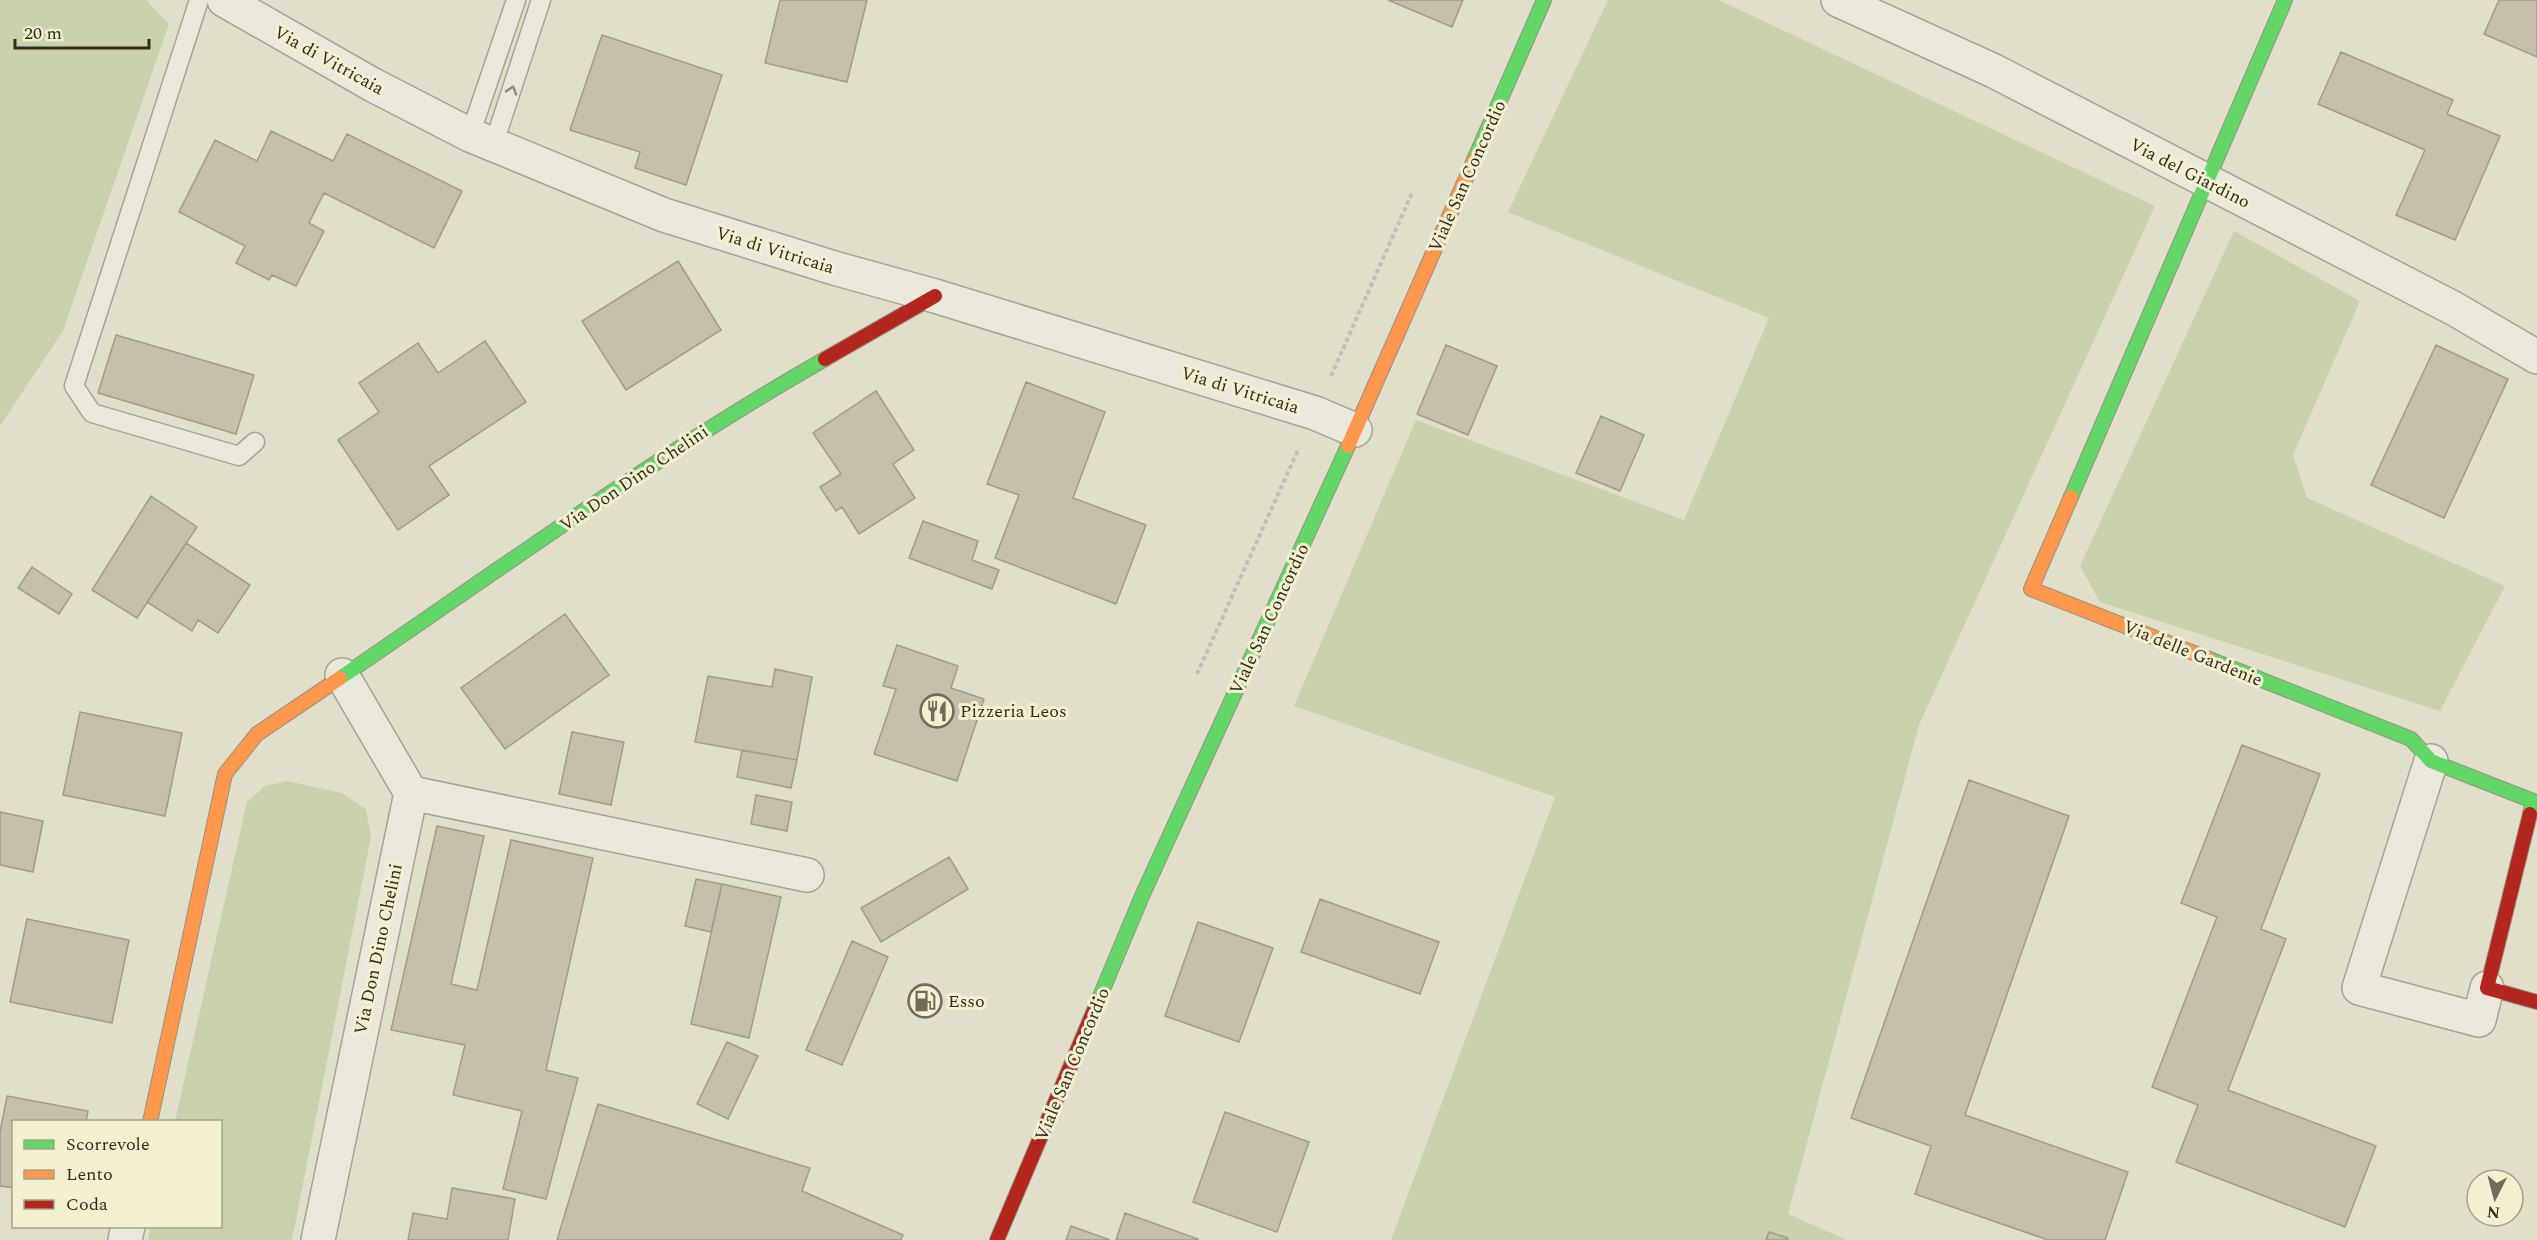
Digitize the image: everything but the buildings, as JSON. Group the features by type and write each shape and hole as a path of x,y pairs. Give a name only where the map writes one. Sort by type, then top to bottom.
{"street":[{"name":"Via di Vitricaia","path":"224,0 374,85 482,140 664,215 1315,413 1355,430"},
{"name":"Viale San Concordio","path":"997,1240 1142,896 1355,430 1544,0"},
{"name":"Via del Giardino","path":"1838,0 1994,70 2453,308 2537,357"},
{"path":"2206,181 2285,0"},
{"name":"Via delle Gardenie","path":"2206,181 2031,589 2411,739 2431,761 2533,801 2487,988"},
{"name":"Via Don Dino Chelini","path":"150,1120 225,774 257,734 742,406 935,296"},
{"path":"342,675 411,793 807,875"},
{"path":"2431,761 2359,988 2479,1020 2487,988 2537,1002"},
{"name":"Via Don Dino Chelini","path":"318,1240 411,793"}],"lane":[{"path":"199,0 74,386 92,413 239,456 255,442"},
{"path":"482,140 516,0"},
{"path":"482,140 541,0"}],"green space":[{"path":"0,0 146,0 169,24 63,331 0,426"},
{"path":"1608,0 1719,0 2155,206 1919,725 1788,1214 1847,1240 1391,1240 1555,797 1294,706 1416,420 1684,520 1769,318 1508,212"},
{"path":"2234,231 2360,301 2293,455 2307,498 2505,586 2440,711 2100,602 2080,566"},
{"path":"288,781 342,793 366,809 371,837 292,1240 148,1240 151,1228 222,1228 222,1120 175,1120 247,802 265,786"}],"traffic: fast":[{"path":"1474,160 1544,0"},
{"path":"2071,497 2285,0"},
{"path":"340,678 640,473 825,359"},
{"path":"1098,1001 1142,896 1348,446"},
{"path":"2209,659 2411,739 2431,761 2533,801 2530,814"}],"traffic: slow":[{"path":"1348,446 1474,160"},
{"path":"2071,497 2031,589 2209,659"},
{"path":"150,1120 225,774 257,734 340,678"}],"traffic: jam":[{"path":"825,359 935,296"},
{"path":"2530,814 2487,988 2537,1002"},
{"path":"997,1240 1098,1001"}],"place":[{"name":"Pizzeria Leos","path":"937,711"},
{"name":"Esso","path":"925,1001"}]}
